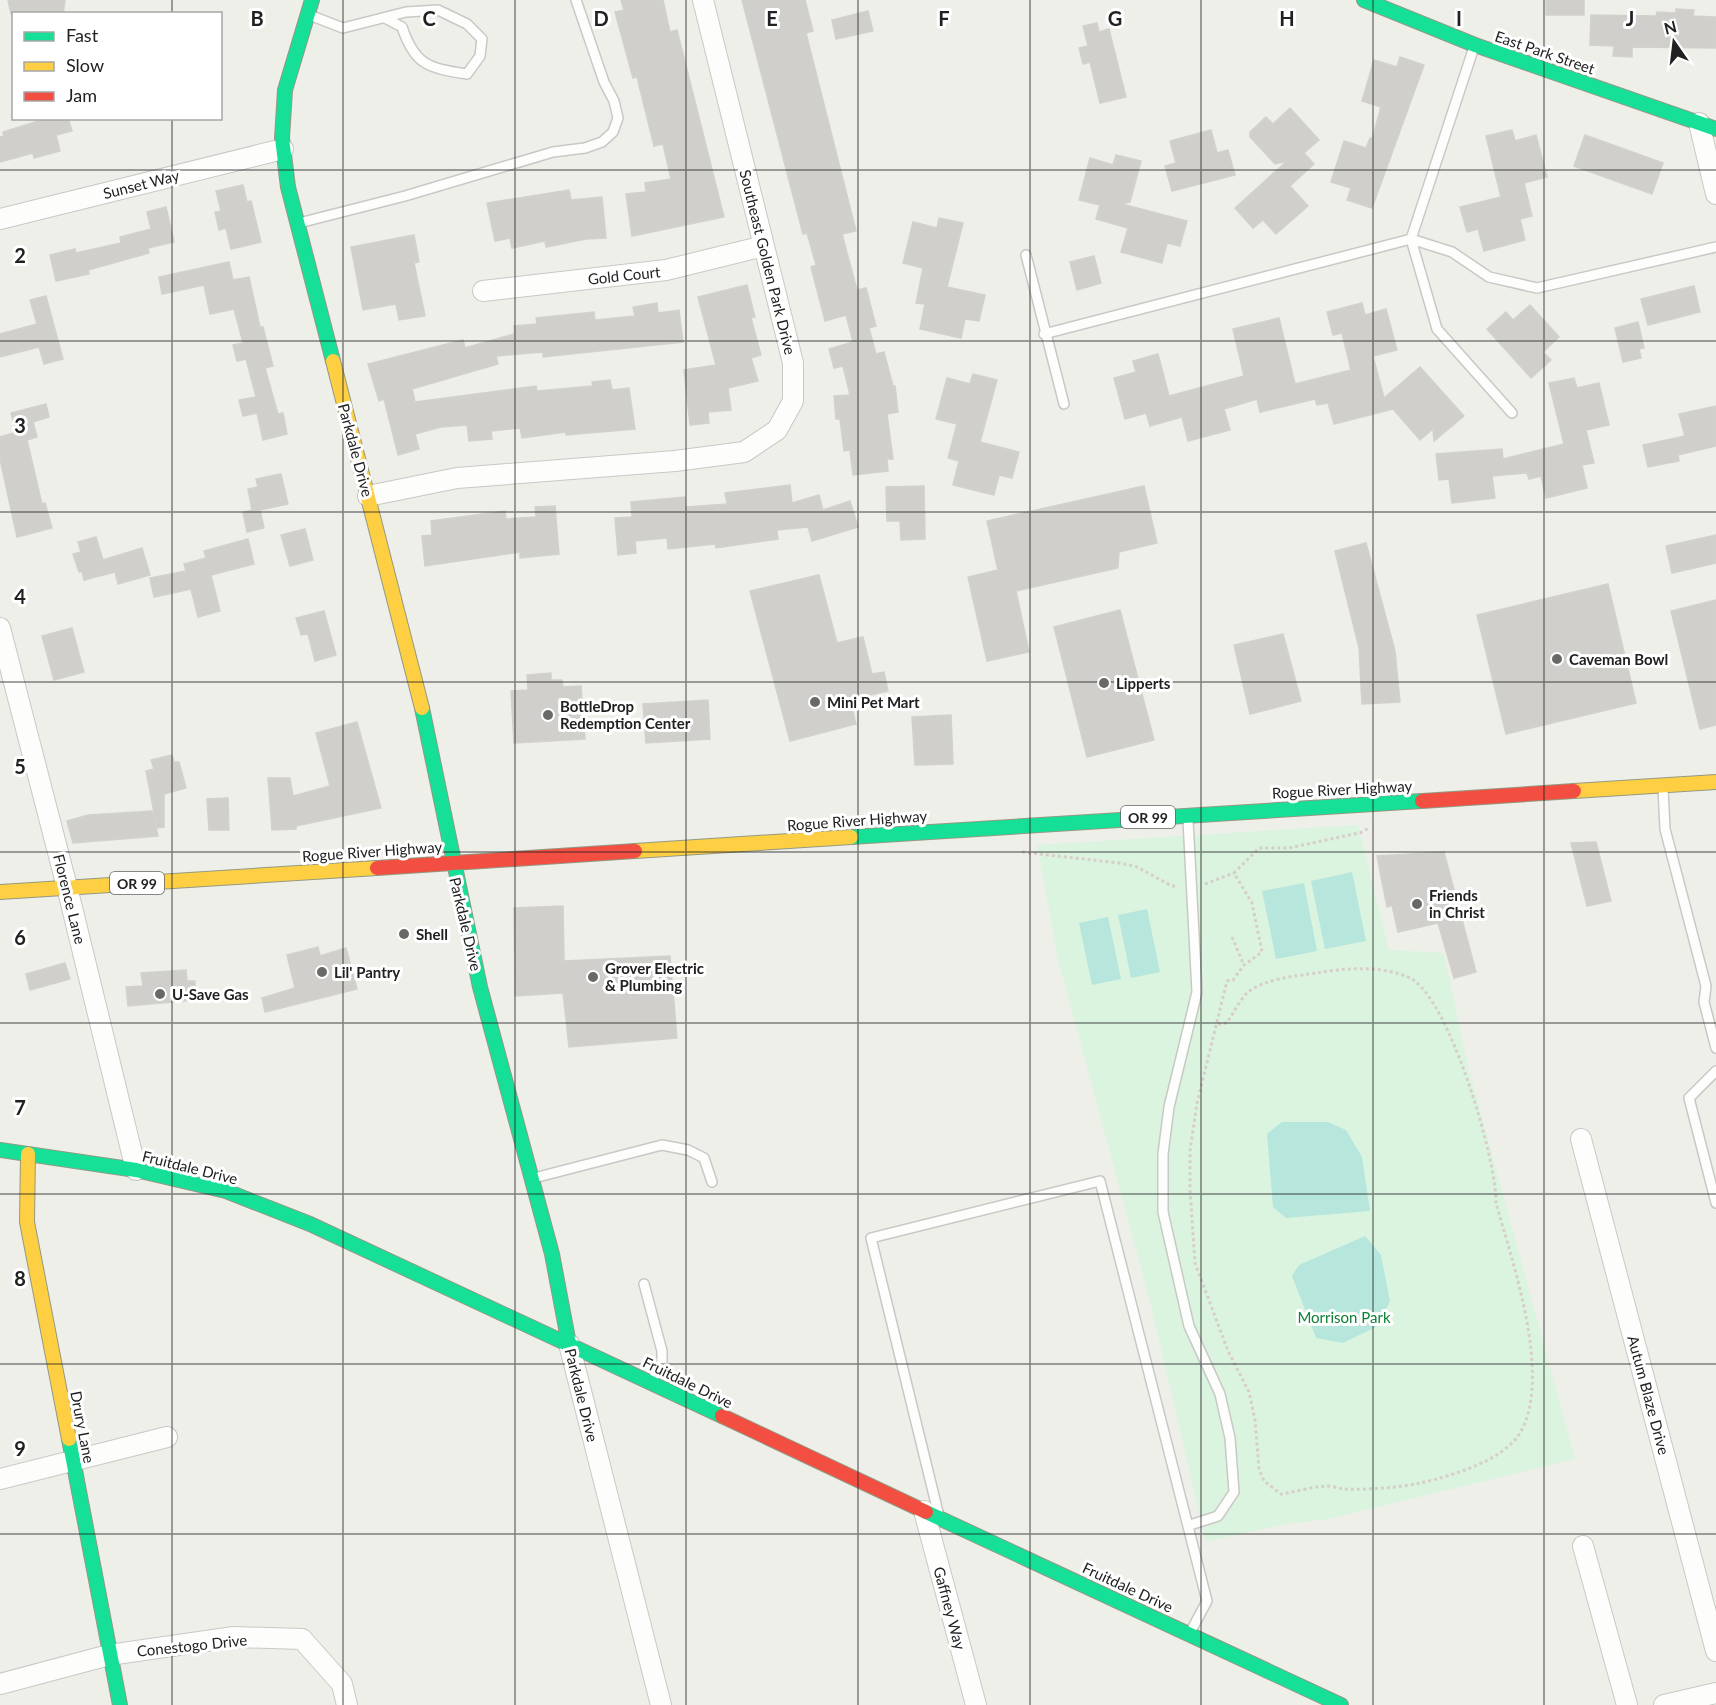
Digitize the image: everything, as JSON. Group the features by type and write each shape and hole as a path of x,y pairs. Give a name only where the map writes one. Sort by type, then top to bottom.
{"main road":[{"name":"Parkdale Drive","path":"312,0 310,16 286,88 280,118 288,187 420,700 452,862 480,987 552,1254 569,1344"},
{"name":"East Park Street","path":"1364,0 1475,45 1707,126"},
{"name":"Rogue River Highway","path":"0,892 1716,782"},
{"name":"Fruitdale Drive","path":"0,1150 136,1170 226,1191 310,1224 1341,1705"},
{"name":"Drury Lane","path":"28,1154 27,1222 120,1705"}],"street":[{"name":"Southeast Golden Park Drive","path":"368,496 457,478 675,461 744,452 777,430 792,401 793,363 704,0"},
{"path":"1707,126 1716,194"},
{"name":"Sunset Way","path":"0,219 283,149"},
{"name":"Gold Court","path":"483,291 666,270 764,246"},
{"name":"Florence Lane","path":"0,628 68,887 136,1170"},
{"name":"Autum Blaze Drive","path":"1581,1139 1716,1651"},
{"name":"Parkdale Drive","path":"569,1344 656,1704"},
{"path":"0,1479 167,1437"},
{"name":"Gaffney Way","path":"932,1514 976,1705"},
{"path":"1583,1546 1627,1705"},
{"name":"Conestogo Drive","path":"0,1684 109,1655 234,1637 302,1639 342,1684 347,1705"},
{"path":"1664,1705 1716,1693"}],"lane":[{"path":"297,223 405,196 553,152 585,148 602,142 614,132 618,118 614,101 597,62 576,0"},
{"path":"310,16 343,28 406,12 438,10 467,24 482,39 480,56 467,74 434,69 410,50 402,27 385,18"},
{"path":"1475,45 1411,238 1437,329 1512,413"},
{"path":"1044,334 1411,238 1452,252 1489,277 1538,288 1716,247"},
{"path":"1026,255 1044,334 1064,404"},
{"path":"1663,786 1665,829 1706,986 1704,1002 1716,1048"},
{"path":"1188,815 1197,992 1168,1107 1163,1154 1163,1212 1189,1326 1220,1394 1230,1438 1234,1492 1218,1516 1190,1525"},
{"path":"1716,1071 1689,1098 1716,1203"},
{"path":"531,1179 662,1145 688,1150 704,1158 712,1182"},
{"path":"932,1514 871,1238 1100,1182 1190,1525 1207,1601 1190,1633"},
{"path":"644,1284 662,1351 662,1362 651,1383"}],"path":[{"path":"1018,850 1034,855 1119,862 1135,866 1172,886 1192,885 1209,883 1234,873 1259,848 1308,844 1363,832 1370,826"},
{"path":"1218,1024 1227,1023 1246,994 1262,984 1344,969 1374,969 1411,978 1432,998 1464,1066 1473,1098 1497,1186 1496,1203 1525,1314 1533,1360 1531,1400 1520,1433 1495,1457 1458,1472 1419,1483 1341,1489 1326,1486 1281,1494 1264,1481 1259,1469 1255,1420 1249,1392 1228,1351 1195,1263 1190,1190 1190,1151 1197,1103 1227,981 1233,980 1244,965 1262,952 1252,903 1234,873"},
{"path":"1232,937 1244,965"}],"green space":[{"name":"Morrison Park","path":"1358,825 1389,950 1444,953 1467,1062 1575,1459 1328,1519 1280,1525 1206,1542 1150,1302 1058,959 1037,845"},
{"path":"1352,872 1366,941 1325,949 1311,881"},
{"path":"1304,883 1317,951 1276,959 1262,891"},
{"path":"1147,909 1160,972 1131,978 1118,915"},
{"path":"1108,917 1121,979 1092,985 1079,923"},
{"path":"1282,1122 1328,1122 1346,1130 1362,1157 1370,1211 1286,1218 1273,1207 1267,1134"},
{"path":"1365,1236 1381,1255 1390,1301 1378,1326 1343,1343 1316,1338 1292,1276 1299,1265"}],"building":[{"path":"8,0 65,0 63,12 12,12 11,14"},
{"path":"621,0 663,0 670,32 677,30 724,217 632,236 626,194 646,192 645,183 671,179 663,144 654,146 637,77 633,78 615,12 624,10"},
{"path":"742,0 805,0 813,31 806,33 856,231 842,234 857,290 866,288 876,326 869,328 876,354 884,352 893,386 895,386 898,412 887,414 893,459 887,459 888,471 853,475 850,450 844,451 840,419 836,419 834,396 850,395 843,366 834,368 829,349 853,342 846,315 825,321 811,267 816,265 807,233 803,234"},
{"path":"1546,0 1584,0 1584,15 1546,15"},
{"path":"1676,9 1694,10 1693,16 1716,17 1716,48 1632,47 1632,57 1613,56 1614,46 1590,45 1591,15 1656,16 1657,12 1676,13"},
{"path":"868,11 873,31 836,39 832,20"},
{"path":"1097,23 1099,32 1109,29 1126,97 1100,103 1090,62 1083,64 1079,48 1088,46 1083,26"},
{"path":"1400,57 1424,65 1372,208 1347,200 1351,188 1331,182 1344,141 1366,148 1370,138 1372,139 1381,107 1362,101 1374,60 1397,67"},
{"path":"1290,108 1319,140 1304,153 1314,164 1290,186 1308,206 1276,234 1263,220 1253,228 1235,208 1287,161 1275,164 1250,137 1250,132 1266,117 1273,124"},
{"path":"42,120 69,120 72,131 56,135 60,151 34,158 33,153 0,162 0,137 4,136 3,132"},
{"path":"1211,130 1217,153 1228,150 1235,175 1172,191 1165,166 1176,163 1170,141"},
{"path":"1512,130 1515,141 1536,135 1547,177 1524,183 1532,216 1520,219 1525,240 1484,251 1478,229 1467,232 1460,207 1501,197 1486,136"},
{"path":"1585,135 1663,163 1652,194 1574,166"},
{"path":"1116,155 1141,161 1130,202 1122,204 1187,221 1180,246 1167,243 1162,263 1121,252 1128,228 1096,219 1100,205 1079,200 1090,158 1113,165"},
{"path":"243,185 247,202 251,201 261,242 231,249 226,228 219,230 215,212 221,211 216,191"},
{"path":"569,190 571,200 602,197 606,238 586,239 546,247 545,241 512,248 510,238 495,241 487,203"},
{"path":"166,207 174,242 148,248 149,253 88,270 89,274 56,281 50,255 75,249 76,253 121,243 120,237 151,229 147,212"},
{"path":"939,218 963,223 947,287 985,295 979,321 965,319 961,338 920,329 925,304 916,303 923,268 903,263 913,222 937,228"},
{"path":"414,235 419,262 414,263 425,316 399,320 396,304 363,310 351,247"},
{"path":"1094,256 1101,283 1077,290 1070,262"},
{"path":"229,262 233,280 249,277 260,327 263,327 273,366 265,368 278,414 283,413 287,434 263,440 257,413 243,416 239,400 256,397 246,359 237,361 233,345 243,343 234,309 210,314 204,285 162,294 159,277"},
{"path":"747,285 755,317 751,318 761,355 751,358 758,381 728,388 731,410 708,412 709,423 690,425 684,370 716,365 698,297"},
{"path":"1694,286 1700,312 1648,325 1641,299"},
{"path":"46,296 63,359 44,364 39,347 0,357 0,334 37,324 30,300"},
{"path":"657,303 658,313 679,310 683,342 543,357 543,352 496,356 498,364 412,389 415,402 536,386 537,391 593,386 592,382 610,380 612,390 629,388 635,429 566,435 566,432 522,438 520,428 491,431 492,439 469,441 467,425 441,427 415,434 419,449 398,455 384,399 379,401 368,364 463,340 465,348 514,334 514,326 537,324 536,318 594,312 595,320 635,316 633,307"},
{"path":"1362,303 1365,315 1386,309 1397,350 1373,356 1384,398 1420,367 1464,416 1434,441 1433,429 1420,440 1393,409 1334,424 1328,403 1317,405 1315,399 1260,412 1257,399 1224,409 1230,430 1188,441 1182,417 1150,426 1146,413 1125,419 1114,378 1136,372 1133,361 1158,354 1169,396 1244,376 1233,329 1279,318 1295,384 1351,370 1342,333 1333,335 1327,312"},
{"path":"1530,305 1559,337 1543,352 1551,360 1531,378 1487,329 1506,312 1513,320"},
{"path":"1638,322 1644,348 1639,349 1641,358 1623,362 1615,328"},
{"path":"973,374 997,380 980,442 1019,452 1012,478 999,475 994,495 953,485 959,461 948,458 957,424 936,419 947,378 970,384"},
{"path":"1574,378 1577,388 1599,383 1609,425 1586,430 1594,463 1582,465 1587,488 1546,498 1541,476 1529,479 1527,473 1492,476 1495,498 1452,503 1449,479 1439,480 1436,454 1502,449 1503,459 1564,444 1549,383"},
{"path":"46,404 49,417 33,422 37,437 27,440 42,504 45,503 52,528 17,537 0,459 0,437 16,432 11,413"},
{"path":"1716,406 1716,446 1678,455 1679,461 1648,467 1643,445 1685,436 1679,414"},
{"path":"281,474 288,504 260,510 264,528 247,532 243,512 252,510 248,489 258,487 256,479"},
{"path":"790,485 792,503 819,495 823,510 850,501 858,527 812,541 808,527 777,530 778,539 716,548 715,544 668,549 667,538 635,541 636,553 618,555 615,518 632,517 631,502 685,497 686,507 727,504 725,493"},
{"path":"924,486 925,539 901,540 900,521 887,521 886,487"},
{"path":"1144,486 1157,543 1119,552 1118,568 1016,591 1029,652 987,661 968,577 998,570 987,521"},
{"path":"555,506 559,554 520,558 520,552 425,566 422,536 432,535 431,521 505,511 506,519 536,517 535,507"},
{"path":"305,529 313,560 290,566 281,535"},
{"path":"1716,535 1716,563 1672,573 1666,546"},
{"path":"96,537 103,560 142,548 150,575 118,584 115,572 84,580 73,554 81,552 78,542"},
{"path":"248,539 254,564 211,575 220,611 198,617 191,589 154,597 150,578 186,571 184,564 206,558 204,551"},
{"path":"1366,543 1395,651 1400,702 1362,704 1359,648 1335,551"},
{"path":"819,575 837,643 863,637 872,674 884,672 888,691 850,700 856,724 790,741 750,591"},
{"name":"Caveman Bowl","path":"1608,584 1636,703 1506,734 1477,615"},
{"path":"1716,600 1716,725 1700,729 1671,611"},
{"name":"Lipperts","path":"1120,610 1154,740 1087,757 1054,627"},
{"path":"324,611 336,655 315,661 308,634 301,635 296,618"},
{"path":"72,628 84,672 54,680 42,636"},
{"path":"1283,634 1301,701 1250,714 1234,645"},
{"name":"BottleDrop Redemption Center","path":"551,673 551,680 562,680 563,687 581,686 585,739 514,743 511,691 528,690 527,675"},
{"path":"708,700 710,739 646,743 643,704"},
{"path":"951,715 953,764 915,765 912,717"},
{"path":"357,722 381,808 296,826 296,829 272,830 268,778 290,778 293,796 330,786 316,733"},
{"path":"172,755 174,762 179,762 186,788 164,794 164,827 157,828 146,771 154,769 151,760"},
{"path":"228,798 229,830 209,830 207,799"},
{"path":"152,811 158,836 73,843 67,821 88,815"},
{"path":"1596,842 1611,901 1587,906 1571,843"},
{"path":"1444,852 1476,972 1454,978 1438,923 1398,932 1392,905 1387,907 1377,856"},
{"name":"Grover Electric & Plumbing","path":"563,906 564,961 670,956 677,1038 569,1047 563,993 515,996 514,908"},
{"name":"Lil' Pantry","path":"318,947 320,956 346,948 357,989 265,1012 262,998 295,988 287,955"},
{"path":"65,963 70,979 30,990 26,974"},
{"name":"U-Save Gas","path":"186,970 187,981 195,981 195,1000 128,1006 126,987 143,986 141,973"}],"traffic: fast":[{"path":"312,0 285,90 282,138 288,187 333,361"},
{"path":"1364,0 1475,45 1716,129"},
{"path":"422,708 480,987 552,1254 569,1344"},
{"path":"851,837 1422,801"},
{"path":"0,1150 136,1170 226,1191 310,1224 722,1416"},
{"path":"69,1439 120,1705"},
{"path":"926,1512 1341,1705"}],"traffic: slow":[{"path":"333,361 422,708"},
{"path":"1574,791 1716,782"},
{"path":"635,851 851,837"},
{"path":"0,892 377,868"},
{"path":"28,1154 27,1222 69,1439"}],"traffic: jam":[{"path":"1422,801 1574,791"},
{"path":"377,868 635,851"},
{"path":"722,1416 926,1512"}],"place":[{"name":"Caveman Bowl","path":"1557,659"},
{"name":"Lipperts","path":"1104,683"},
{"name":"Mini Pet Mart","path":"815,702"},
{"name":"BottleDrop Redemption Center","path":"548,715"},
{"name":"Friends in Christ","path":"1417,904"},
{"name":"Shell","path":"404,934"},
{"name":"Lil' Pantry","path":"322,972"},
{"name":"Grover Electric & Plumbing","path":"593,977"},
{"name":"U-Save Gas","path":"160,994"}]}
